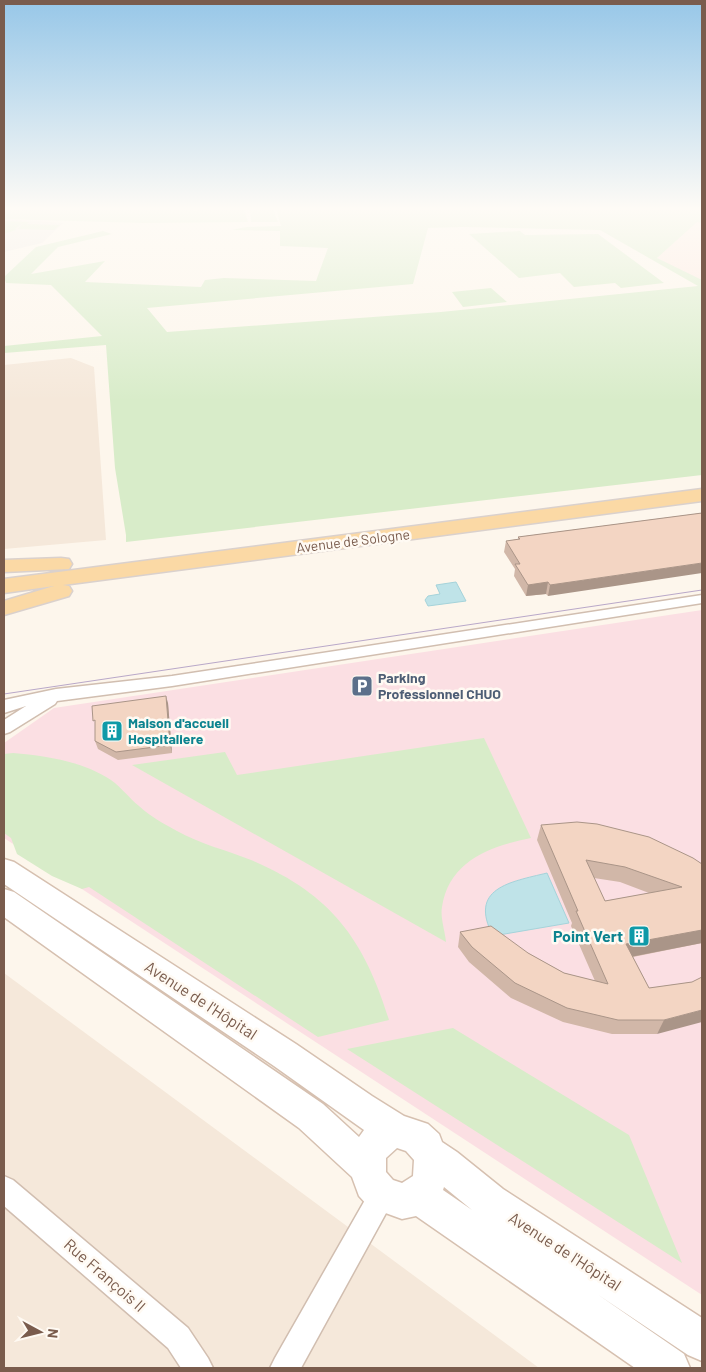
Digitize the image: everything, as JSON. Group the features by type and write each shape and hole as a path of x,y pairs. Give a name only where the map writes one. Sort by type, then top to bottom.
{"main road":[{"path":"4,576 702,486"},
{"name":"Avenue de Sologne","path":"4,586 702,495"},
{"path":"4,608 71,588 147,574 553,522 652,502"},
{"path":"4,566 43,565 230,548"}],"street":[{"path":"4,707 14,703 56,695 172,681 702,599"},
{"path":"4,728 56,695"},
{"name":"Avenue de l'Hôpital","path":"4,870 397,1131"},
{"name":"Avenue de l'Hôpital","path":"4,901 311,1116 375,1181"},
{"path":"285,1368 375,1181 372,1146 387,1133 406,1131 421,1140 431,1155 433,1166 432,1178 420,1196 401,1202 391,1200 375,1181"},
{"name":"Avenue de l'Hôpital","path":"431,1155 445,1164 490,1202 702,1341"},
{"name":"Rue François II","path":"4,1189 178,1338 198,1368"},
{"path":"420,1196 670,1368"}],"shaded area":[{"path":"684,273 702,273 702,283"},
{"path":"71,358 94,367 106,540 4,549 4,365"},
{"path":"702,610 702,1295 4,838 4,743 54,708"},
{"path":"4,973 539,1368 4,1368"}],"green space":[{"path":"8,273 94,273 85,282 201,287 205,280 224,278 316,281 319,273 416,273 413,284 147,308 167,332 441,312 698,286 675,273 688,273 702,280 702,475 126,542 115,468 106,345 4,353 4,346 102,336 51,285 6,283 4,277"},
{"path":"513,273 560,273 519,278"},
{"path":"560,273 651,273 664,283 621,288 615,283 574,287"},
{"path":"491,288 507,302 463,307 452,292"},
{"path":"484,738 531,838 487,851 462,867 453,878 446,891 442,907 446,942 132,765 225,752 237,775"},
{"path":"13,753 64,760 88,768 111,780 135,803 167,826 195,840 251,860 279,873 303,888 341,922 355,943 368,966 389,1020 318,1037 89,887 82,889 52,876 17,854 11,838 4,833 4,754"},
{"path":"453,1028 629,1135 682,1263 347,1049"}],"water":[{"path":"456,582 466,601 428,606 425,600 428,596 440,594 436,585"},
{"path":"547,873 569,923 493,936 487,920 486,907 489,897 507,884"}],"building":[{"path":"702,513 702,563 550,585 548,582 528,585 515,564 520,564 506,541 520,539 518,537"},
{"name":"Maison d'accueil Hospitaliere","path":"166,696 170,745 116,752 95,741 95,720 93,721 92,706"},
{"name":"Point Vert","path":"577,822 597,824 649,837 702,864 702,930 626,944 649,988 692,982 702,977 702,1010 664,1020 618,1020 567,1008 515,983 472,947 460,932 491,926 528,953 564,973 608,984 541,825","holes":["586,860 625,867 682,887 605,901"]}],"tram line":[{"path":"4,694 702,590"}],"place":[{"name":"Parking Professionnel CHUO","path":"362,686"},
{"name":"Maison d'accueil Hospitaliere","path":"112,731"},
{"name":"Point Vert","path":"639,936"}]}
